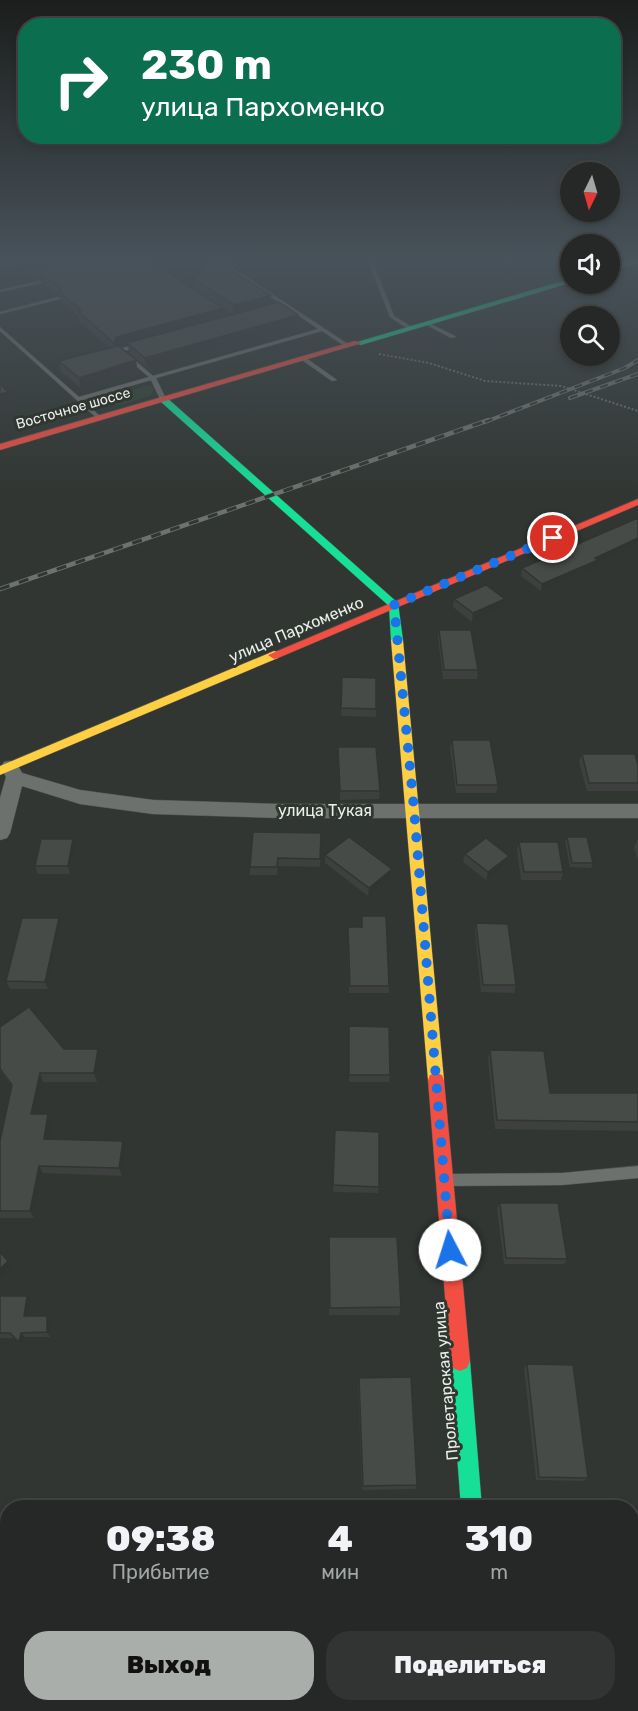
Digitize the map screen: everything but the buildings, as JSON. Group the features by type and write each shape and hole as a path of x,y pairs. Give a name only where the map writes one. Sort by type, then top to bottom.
{"main road":[{"name":"Восточное шоссе","path":"0,447 380,337"},
{"path":"163,399 394,605"},
{"name":"улица Пархоменко","path":"8,772 638,502"},
{"name":"Пролетарская улица","path":"394,605 414,809 471,1500"}],"street":[{"name":"улица Тукая","path":"8,772 80,797 153,807 270,811 414,809 638,811"},
{"path":"0,832 8,772"}],"lane":[{"path":"10,337 99,418"},
{"path":"78,399 295,337"},
{"path":"334,337 348,346"},
{"path":"143,344 120,350 153,378 163,399"},
{"path":"304,359 334,380"},
{"path":"444,1180 562,1179 638,1172"}],"path":[{"path":"348,346 429,363 485,381 561,386 638,411"}],"green space":[{"path":"150,385 154,388 151,395 132,402 110,405 98,400"}],"railway":[{"path":"485,422 625,368 638,360"},
{"path":"570,398 638,374"},
{"path":"0,589 489,420"}],"traffic: fast":[{"path":"358,343 379,337"},
{"path":"163,399 394,605 397,640"},
{"path":"460,1361 471,1500"}],"traffic: slow":[{"path":"397,640 436,1080"},
{"path":"0,771 274,655"}],"traffic: jam":[{"path":"0,447 358,343"},
{"path":"274,655 638,502"},
{"path":"436,1080 460,1361"}],"route":[{"path":"450,1250 414,809 394,605 553,538"}]}
